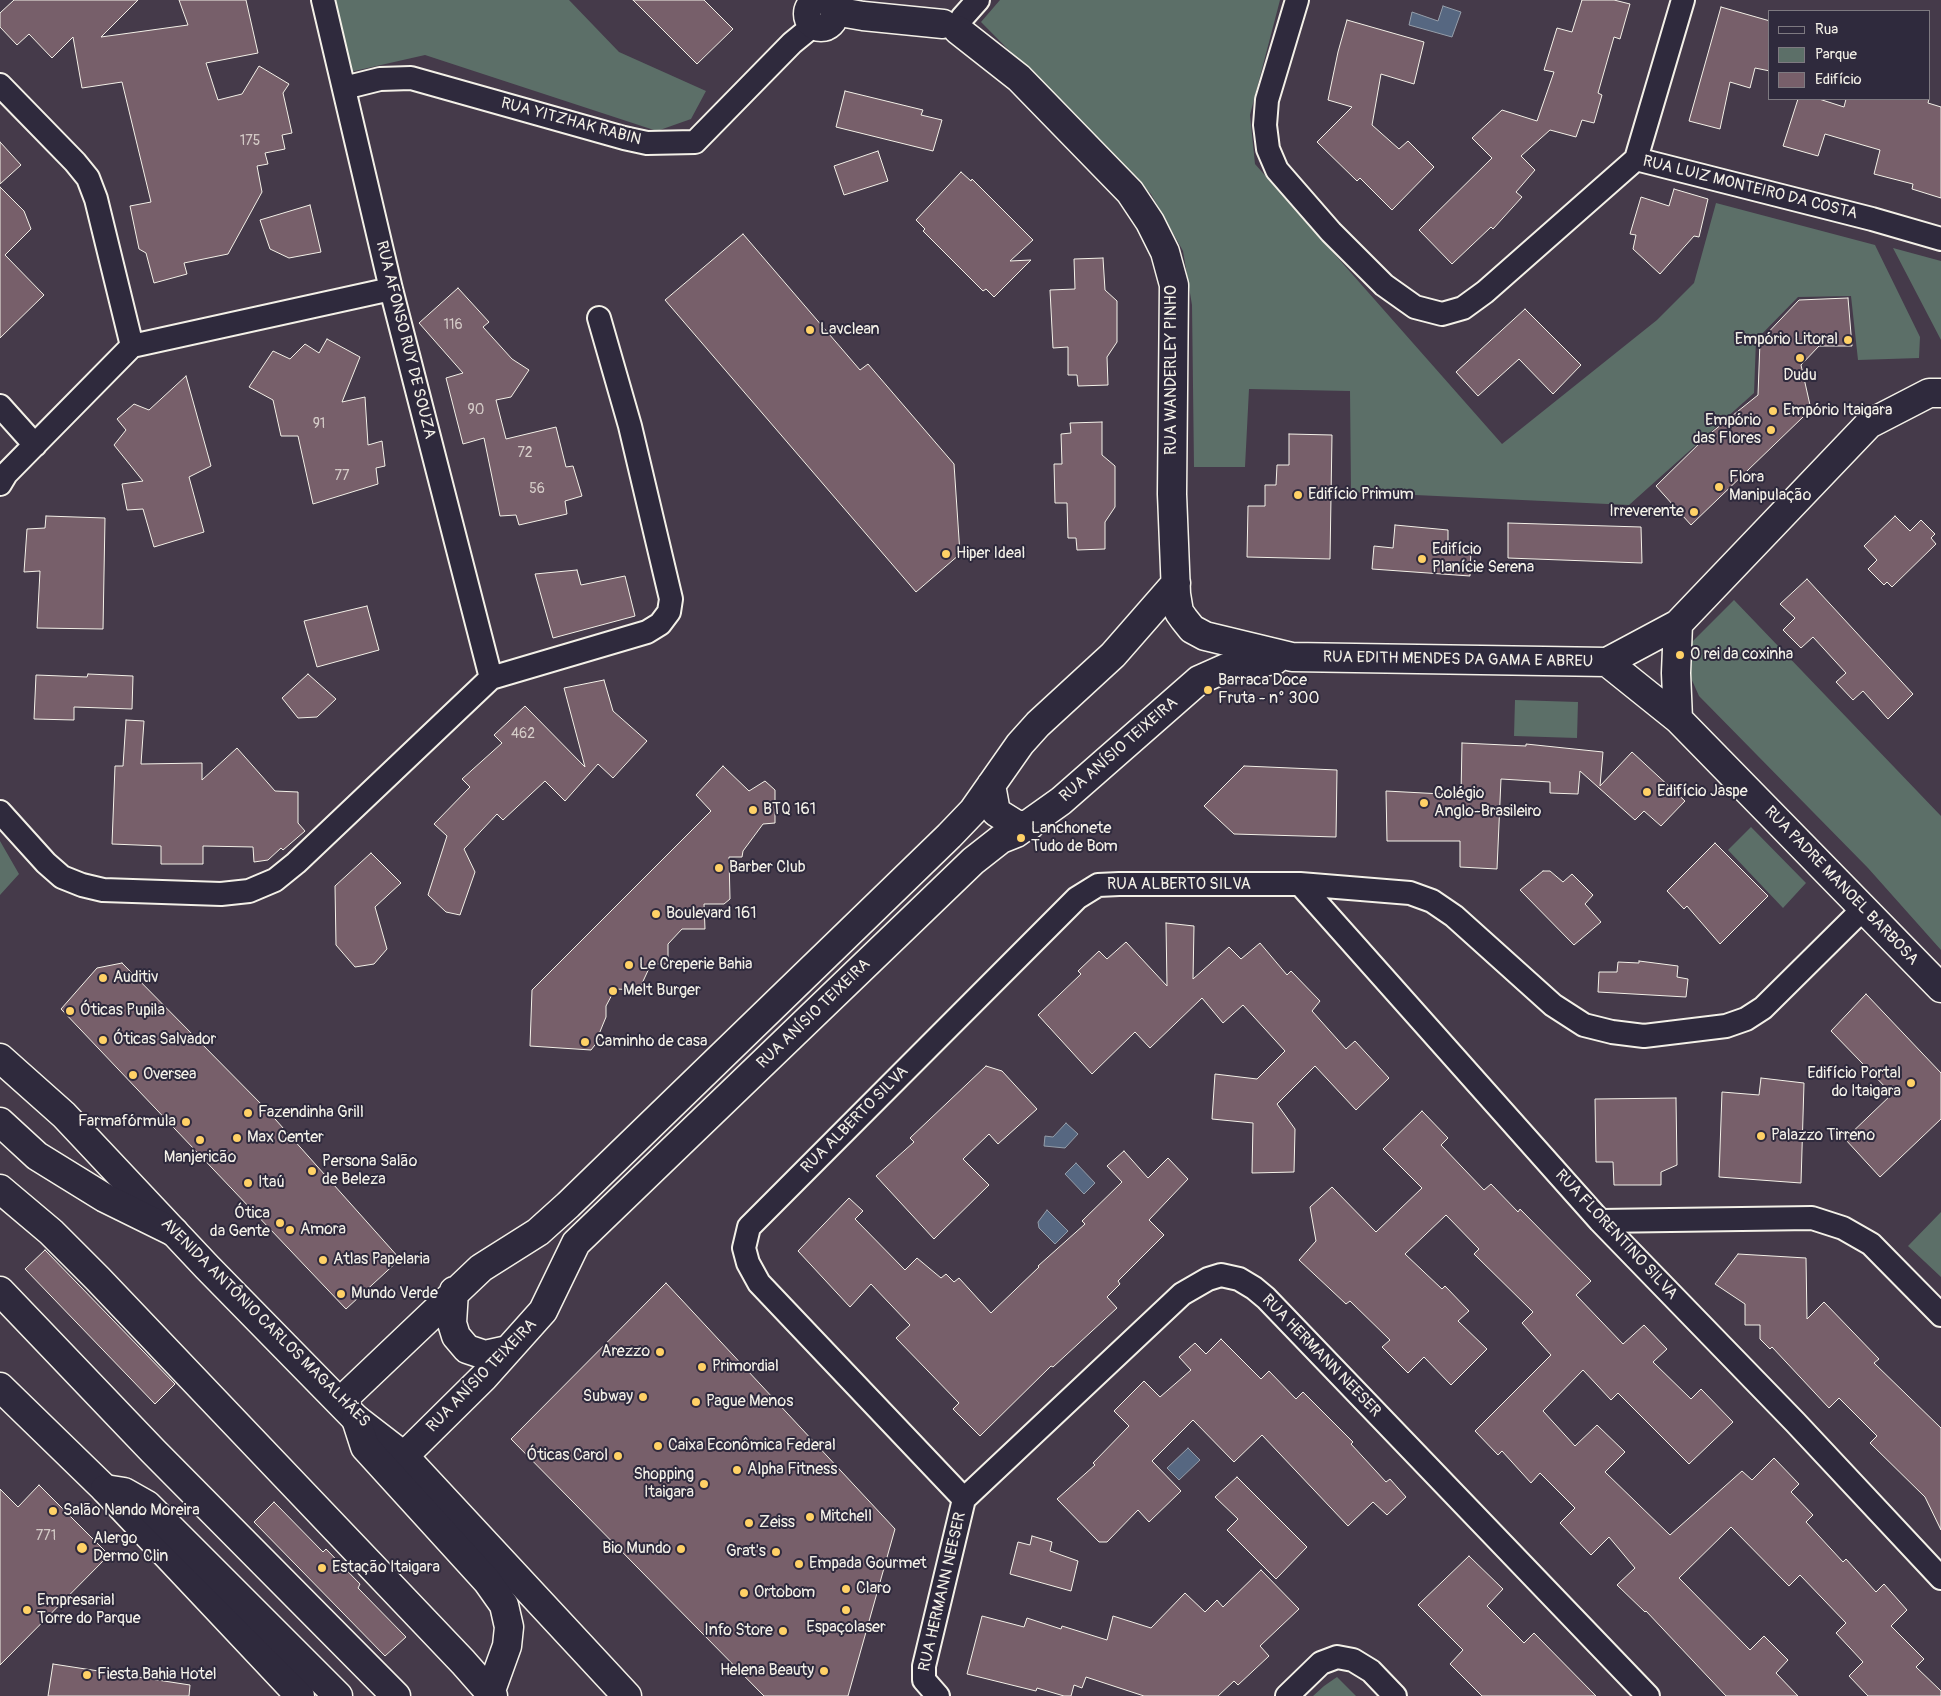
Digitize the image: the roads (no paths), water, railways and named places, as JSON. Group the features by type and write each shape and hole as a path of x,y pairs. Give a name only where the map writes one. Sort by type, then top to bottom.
{"street":[{"name":"RUA AFONSO RUY DE SOUZA","path":"323,0 391,289 491,678"},
{"name":"RUA LUIZ MONTEIRO DA COSTA","path":"1297,0 1267,100 1265,125 1268,149 1278,170 1331,232 1384,285 1415,307 1442,314 1463,308 1485,292 1636,159 1872,219 1941,239"},
{"path":"1636,159 1683,0"},
{"name":"RUA YITZHAK RABIN","path":"344,88 380,79 411,78 646,143 695,142 792,43 817,11"},
{"name":"RUA WANDERLEY PINHO","path":"817,11 911,20 960,16 985,49 1019,78 1130,192 1150,222 1165,252 1174,285 1172,494 1176,582 1179,612 1192,629 1202,648 1202,664 1198,680"},
{"path":"0,85 75,162 88,178 96,199 132,346"},
{"path":"0,484 6,474 132,346 391,289"},
{"path":"0,812 46,863 62,877 82,885 103,890 221,894 249,891 275,880 296,862 491,678 647,632 660,624 668,612 671,599 630,426 599,318"},
{"name":"RUA EDITH MENDES DA GAMA E ABREU","path":"1292,657 1607,662 1678,624 1869,424 1929,393 1941,393"},
{"path":"0,406 34,445"},
{"name":"RUA ANÍSIO TEIXEIRA","path":"348,1410 454,1291 507,1250 538,1232 568,1205 949,836 973,811 1020,744 1038,724 1113,655 1176,582"},
{"path":"1140,625 1154,621 1172,621 1205,636 1292,657"},
{"path":"1678,624 1676,673 1678,719"},
{"name":"RUA ANÍSIO TEIXEIRA","path":"404,1456 544,1311 576,1243 973,861 1001,839 1016,833 1061,801 1198,680 1226,668 1292,657"},
{"name":"RUA PADRE MANOEL BARBOSA","path":"1607,662 1678,719 1941,988"},
{"path":"991,785 996,812 1017,825 1030,824"},
{"name":"RUA ALBERTO SILVA","path":"964,1499 759,1283 748,1263 744,1248 749,1228 1078,898 1098,885 1112,884 1300,884 1410,893 1432,901 1454,916 1553,1005 1584,1025 1612,1032 1644,1036 1726,1026 1746,1019 1769,1002 1864,908"},
{"name":"RUA FLORENTINO SILVA","path":"1300,884 1600,1222 1795,1422 1941,1578"},
{"name":"AVENIDA ANTÔNIO CARLOS MAGALHÃES","path":"0,1058 64,1115 174,1232 348,1410 404,1456 627,1696"},
{"path":"0,1122 44,1160 105,1198 174,1232"},
{"path":"0,1189 51,1232 98,1279 491,1695 507,1646 509,1627 504,1605 488,1581 365,1447 348,1410"},
{"path":"1600,1222 1812,1218 1844,1228 1871,1244 1941,1315"},
{"name":"RUA HERMANN NEESER","path":"938,1696 924,1680 924,1666 964,1499 1182,1294 1208,1279 1221,1275 1239,1280 1254,1288 1266,1298 1648,1696"},
{"path":"0,1291 153,1451 396,1696"},
{"path":"454,1291 452,1323 456,1336 467,1349 485,1355 508,1350"},
{"path":"0,1387 105,1489 300,1696"},
{"path":"105,1489 124,1492 147,1505 338,1696"},
{"path":"1287,1696 1321,1663 1337,1657 1353,1660 1371,1671 1395,1696"}],"water":[{"path":"1443,6 1461,12 1452,37 1409,25 1412,12 1438,21"},
{"path":"1066,1123 1078,1134 1065,1148 1044,1146 1045,1136 1053,1137"},
{"path":"1076,1163 1095,1183 1084,1194 1065,1174"},
{"path":"1047,1210 1068,1231 1055,1244 1039,1228 1038,1222"},
{"path":"1188,1448 1200,1460 1179,1480 1167,1468"}],"place":[{"name":"Lavclean","path":"810,330"},
{"name":"Empório Litoral","path":"1848,340"},
{"name":"Dudu","path":"1800,358"},
{"name":"Empório Itaigara","path":"1773,411"},
{"name":"Empório das Flores","path":"1771,430"},
{"name":"Flora Manipulação","path":"1719,487"},
{"name":"Edifício Primum","path":"1298,495"},
{"name":"Irreverente","path":"1694,512"},
{"name":"Hiper Ideal","path":"946,554"},
{"name":"Edifício Planície Serena","path":"1422,559"},
{"name":"O rei da coxinha","path":"1680,655"},
{"name":"Barraca Doce Fruta - n° 300","path":"1208,690"},
{"name":"Edifício Jaspe","path":"1647,792"},
{"name":"Colégio Anglo-Brasileiro","path":"1424,803"},
{"name":"BTQ 161","path":"753,810"},
{"name":"Lanchonete Tudo de Bom","path":"1021,838"},
{"name":"Barber Club","path":"719,868"},
{"name":"Boulevard 161","path":"656,914"},
{"name":"Le Creperie Bahia","path":"629,965"},
{"name":"Auditiv","path":"103,978"},
{"name":"Melt Burger","path":"613,991"},
{"name":"Óticas Pupila","path":"70,1011"},
{"name":"Óticas Salvador","path":"103,1040"},
{"name":"Caminho de casa","path":"585,1042"},
{"name":"Oversea","path":"133,1075"},
{"name":"Edifício Portal do Itaigara","path":"1911,1083"},
{"name":"Fazendinha Grill","path":"248,1113"},
{"name":"Farmafórmula","path":"186,1122"},
{"name":"Palazzo Tirreno","path":"1761,1136"},
{"name":"Max Center","path":"237,1138"},
{"name":"Manjericão","path":"200,1140"},
{"name":"Persona Salão de Beleza","path":"312,1171"},
{"name":"Itaú","path":"248,1183"},
{"name":"Ótica da Gente","path":"280,1223"},
{"name":"Amora","path":"290,1230"},
{"name":"Atlas Papelaria","path":"323,1260"},
{"name":"Mundo Verde","path":"341,1294"},
{"name":"Arezzo","path":"660,1352"},
{"name":"Primordial","path":"702,1367"},
{"name":"Subway","path":"643,1397"},
{"name":"Pague Menos","path":"696,1402"},
{"name":"Caixa Econômica Federal","path":"658,1446"},
{"name":"Óticas Carol","path":"618,1456"},
{"name":"Alpha Fitness","path":"737,1470"},
{"name":"Shopping Itaigara","path":"704,1484"},
{"name":"Salão Nando Moreira","path":"53,1511"},
{"name":"Mitchell","path":"810,1517"},
{"name":"Zeiss","path":"749,1523"},
{"name":"Alergo Dermo Clin","path":"82,1548"},
{"name":"Bio Mundo","path":"681,1549"},
{"name":"Grat's","path":"776,1552"},
{"name":"Empada Gourmet","path":"799,1564"},
{"name":"Estação Itaigara","path":"322,1568"},
{"name":"Claro","path":"846,1589"},
{"name":"Ortobom","path":"744,1593"},
{"name":"Empresarial Torre do Parque","path":"27,1610"},
{"name":"Espaçolaser","path":"846,1610"},
{"name":"Info Store","path":"783,1631"},
{"name":"Helena Beauty","path":"824,1671"},
{"name":"Fiesta Bahia Hotel","path":"87,1675"}]}
